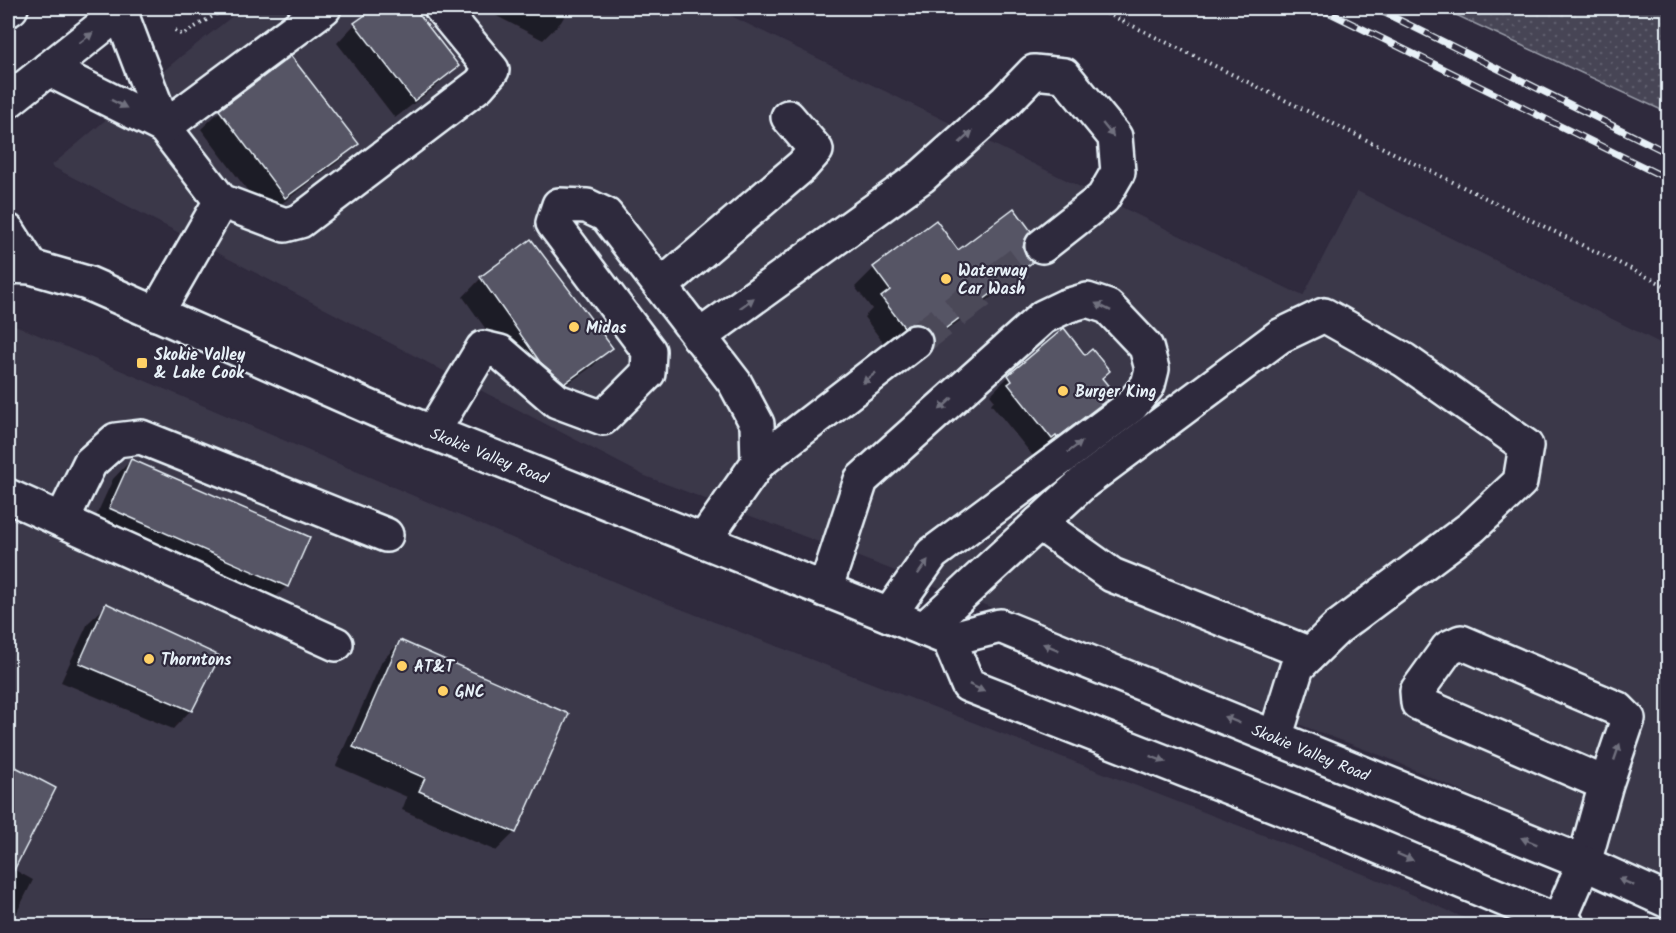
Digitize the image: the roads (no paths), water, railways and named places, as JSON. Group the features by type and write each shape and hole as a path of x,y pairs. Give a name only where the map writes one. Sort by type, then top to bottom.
{"main road":[{"path":"164,127 324,8"},
{"path":"8,101 123,9 164,127 221,201 285,225 300,221 479,85 492,70 441,8"},
{"path":"48,69 164,127"},
{"path":"699,337 922,176 1006,101 1034,72 1064,75 1115,137 1118,172 1103,198 1042,246"},
{"path":"660,286 802,166 816,150 788,117"},
{"path":"156,314 221,201"},
{"path":"432,433 483,348 500,352 557,401 603,418 648,373 649,351 553,223 559,205 586,206 606,215 735,382 757,424 758,463"},
{"name":"Skokie Valley Road","path":"8,231 19,266 87,283 432,433 936,634 1000,626 1584,863 1668,901"},
{"path":"825,590 861,480 1043,317 1066,306 1087,300 1108,307 1146,347 1152,369 1148,385 1131,405 932,554 889,615"},
{"path":"1275,738 1297,667 1337,628 1472,527 1521,482 1526,447 1404,360 1324,315 1280,336 1083,482 1040,523 936,634 968,685 1351,835 1564,923 1628,719 1618,709 1461,642 1448,648 1417,691 1418,703 1606,784"},
{"path":"703,541 758,463 915,342"},
{"path":"62,520 90,463 116,440 141,437 386,536"},
{"path":"8,496 336,644"},
{"path":"1040,523 1112,575 1310,654"}],"tunnel":[{"path":"915,342 1042,246"}],"railway":[{"path":"1320,8 1668,179"},
{"path":"1375,8 1668,153"}],"place":[{"name":"Waterway Car Wash","path":"946,279"},
{"name":"Midas","path":"574,327"},
{"name":"Skokie Valley & Lake Cook","path":"142,363"},
{"name":"Burger King","path":"1063,391"},
{"name":"Thorntons","path":"149,659"},
{"name":"AT&T","path":"402,666"},
{"name":"GNC","path":"443,691"}]}
